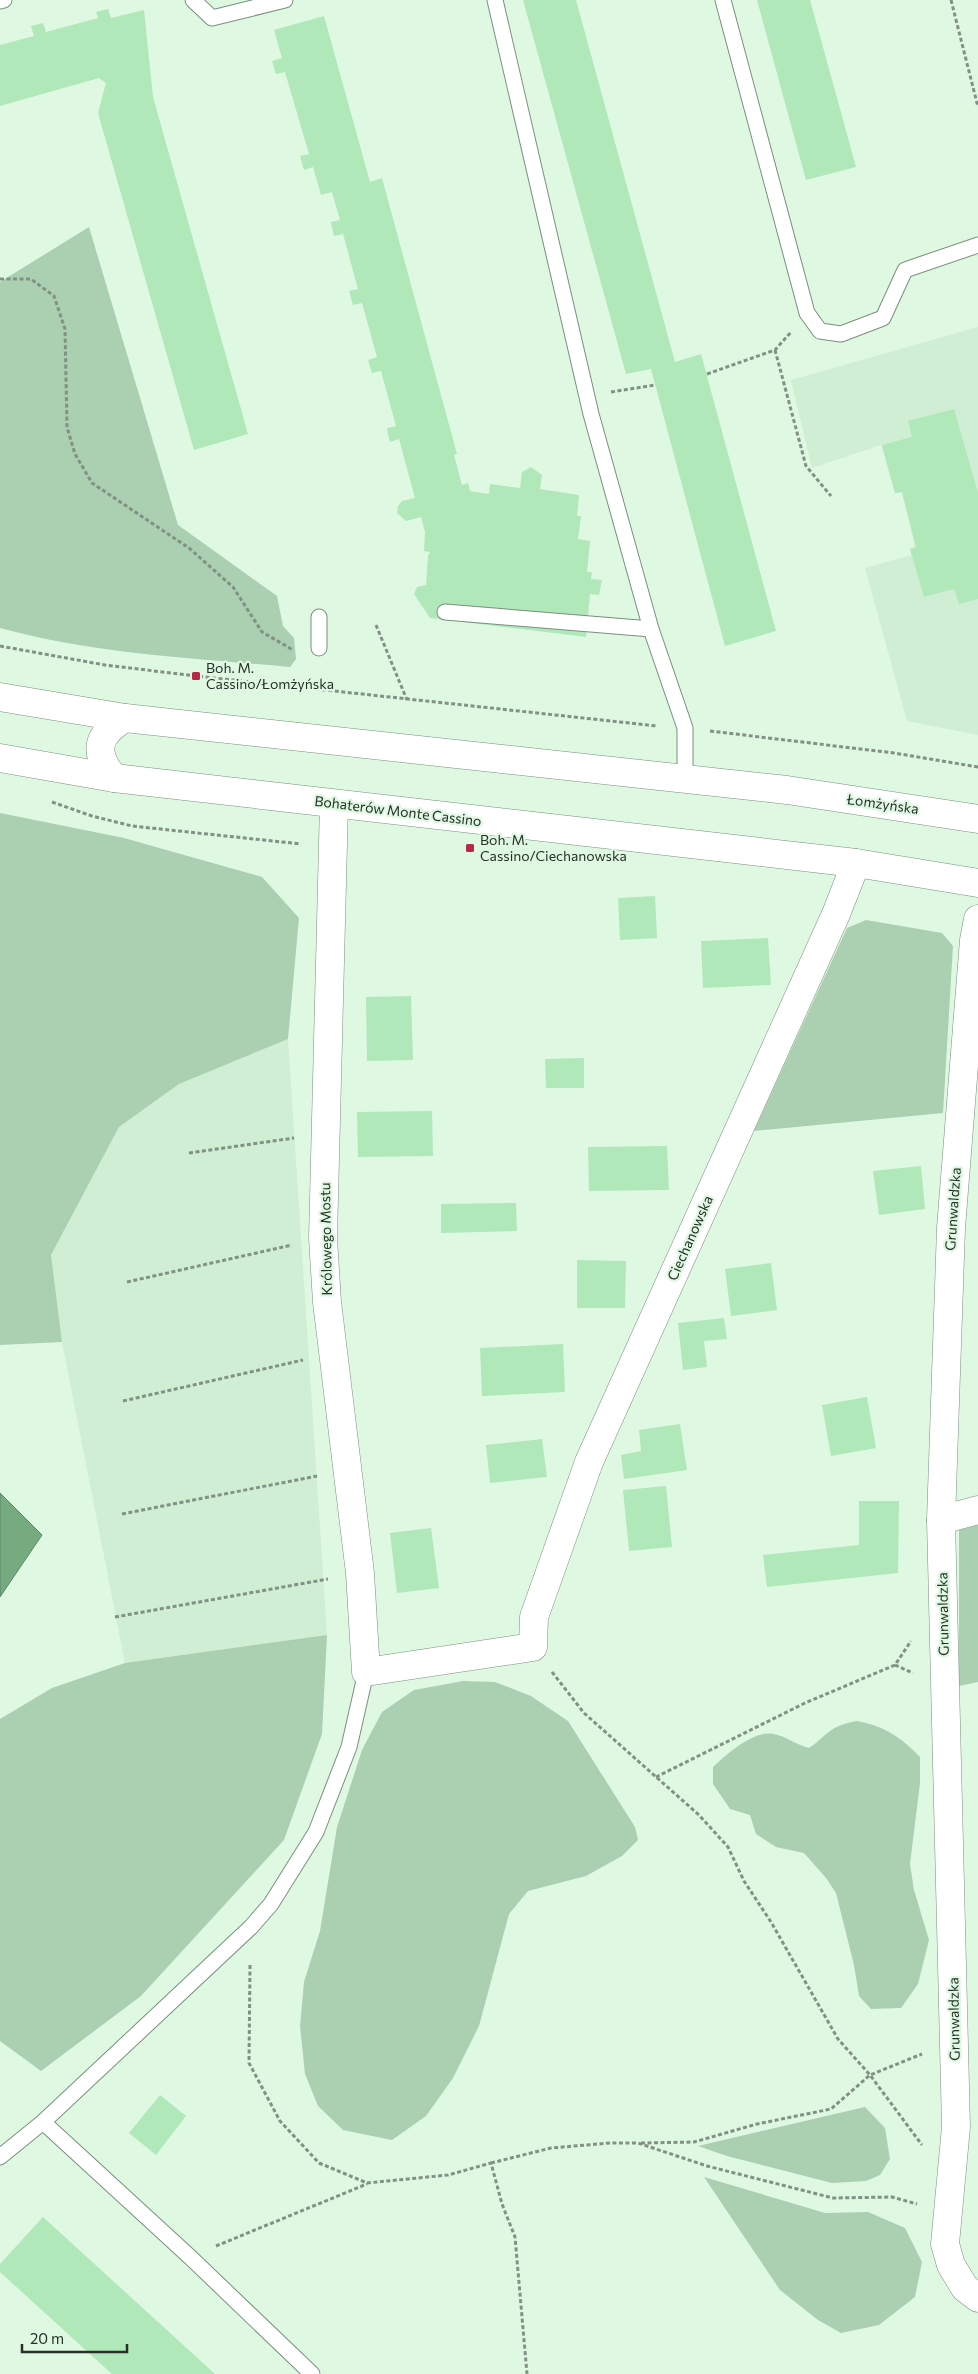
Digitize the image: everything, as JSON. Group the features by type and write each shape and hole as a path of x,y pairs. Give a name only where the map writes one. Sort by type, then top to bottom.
{"street":[{"path":"0,697 125,718 686,779"},
{"path":"114,778 104,766 100,751 103,737 113,725 125,718"},
{"name":"Bohaterów Monte Cassino","path":"0,758 114,778 856,863"},
{"name":"Łomżyńska","path":"686,779 787,790 978,819"},
{"name":"Królowego Mostu","path":"334,804 323,1238 327,1302 360,1573 366,1672"},
{"path":"856,863 978,882"},
{"name":"Ciechanowska","path":"533,1647 534,1617 589,1462 828,932 856,863"},
{"name":"Grunwaldzka","path":"978,919 973,950 951,1228 941,1520 956,2127 945,2244 951,2264 965,2288 978,2298"},
{"path":"941,1520 978,1510"},
{"path":"366,1672 533,1647"}],"lane":[{"path":"0,1 4,0"},
{"path":"193,0 212,18 285,0"},
{"path":"495,0 591,414 651,628 685,728 686,779"},
{"path":"723,0 808,312 820,331 841,334 883,318 905,270 978,245"},
{"path":"445,612 651,628"},
{"path":"319,617 319,648"},
{"path":"0,2157 43,2122 251,1927 271,1904 316,1832 349,1747 366,1672"},
{"path":"43,2122 190,2257 312,2374"}],"path":[{"path":"951,0 978,107"},
{"path":"0,279 31,279 54,296 66,329 67,427 75,454 92,483 189,548 232,587 262,632 296,652"},
{"path":"706,374 775,350 806,466 831,496"},
{"path":"588,396 655,385"},
{"path":"376,625 407,700"},
{"path":"0,646 105,664 407,700 685,728 894,753 978,767"},
{"path":"48,801 92,816 132,826 301,843 312,850 314,857 332,858"},
{"path":"188,1153 325,1134"},
{"path":"127,1282 323,1238"},
{"path":"123,1401 333,1353"},
{"path":"122,1514 348,1470"},
{"path":"115,1617 360,1573"},
{"path":"656,1777 805,1703 895,1664 916,1632"},
{"path":"533,1647 584,1713 699,1815 728,1847 744,1882 771,1922 838,2039 870,2075 922,2145 925,2155"},
{"path":"251,1927 249,2063 280,2121 319,2163 367,2183"},
{"path":"190,2257 367,2183 448,2175 551,2148 610,2143 694,2142 757,2124 831,2109 870,2075 954,2041"},
{"path":"638,2144 707,2166 833,2198 892,2197 943,2211 946,2223"},
{"path":"490,2163 502,2204 515,2237 527,2374"}],"shaded area":[{"path":"89,227 178,525 277,596 283,626 294,638 296,659 290,667 144,654 71,644 0,628 0,282"},
{"path":"978,327 978,735 907,721 865,568 912,555 910,549 915,547 902,492 895,493 881,445 812,468 791,380"},
{"path":"0,813 124,838 262,877 299,918 288,1039 179,1084 119,1127 51,1255 62,1342 0,1345"},
{"path":"866,920 942,933 953,946 943,1113 754,1131 847,928"},
{"path":"288,1039 327,1635 125,1663 62,1342 51,1255 119,1127 179,1084"},
{"path":"0,1493 42,1535 0,1597"},
{"path":"978,1525 978,1682 959,1686 959,1530"},
{"path":"327,1635 322,1734 284,1840 141,1996 41,2071 0,2041 0,1719 52,1688 125,1663"},
{"path":"463,1681 495,1682 531,1696 568,1721 635,1827 638,1840 622,1856 586,1876 528,1891 509,1914 479,2026 453,2078 426,2116 392,2140 343,2130 318,2106 305,2074 300,2026 304,1982 320,1931 337,1827 362,1750 382,1712 414,1690"},
{"path":"857,1721 892,1733 920,1757 920,1783 910,1864 914,1890 929,1940 918,1984 901,2008 871,2009 859,1996 854,1965 836,1893 826,1878 804,1853 776,1847 756,1834 750,1815 730,1809 713,1784 713,1767 740,1745 757,1736 765,1734 778,1735 809,1748 833,1729 843,1724"},
{"path":"865,2107 885,2128 890,2159 880,2175 866,2181 832,2183 727,2156 698,2146"},
{"path":"704,2177 825,2213 868,2212 905,2228 922,2262 915,2297 879,2325 841,2333 818,2320 780,2290"}],"building":[{"path":"523,0 576,0 675,362 701,354 776,631 725,646 651,369 626,374"},
{"path":"757,0 810,0 856,167 806,180"},
{"path":"108,9 111,18 144,10 153,97 248,434 194,450 98,113 106,83 99,78 0,106 0,45 34,36 31,26 43,23 46,32 98,18 96,12"},
{"path":"324,16 370,182 382,178 457,454 454,455 462,485 468,483 470,491 489,494 490,484 520,488 522,472 531,467 542,475 540,489 579,495 577,516 581,516 578,539 590,541 587,572 592,572 591,579 602,580 599,595 590,594 586,637 430,618 414,594 417,587 426,585 428,556 430,552 424,551 425,532 421,517 406,521 397,513 398,506 402,501 415,498 399,439 390,442 388,435 387,428 396,426 381,371 372,373 368,360 377,357 362,303 353,305 349,291 358,289 343,234 334,236 331,222 340,220 332,192 321,195 313,167 304,170 300,156 309,154 285,72 276,74 272,61 282,58 274,30"},
{"path":"954,409 978,493 978,599 959,604 954,589 924,597 910,549 916,547 902,492 895,493 882,445 912,437 908,421"},
{"path":"655,896 657,938 620,940 618,898"},
{"path":"768,938 771,985 703,988 701,941"},
{"path":"411,996 413,1060 367,1061 366,997"},
{"path":"584,1058 584,1088 546,1088 545,1059"},
{"path":"432,1111 433,1156 358,1157 357,1112"},
{"path":"667,1146 669,1190 589,1191 588,1147"},
{"path":"921,1166 925,1209 879,1215 873,1171"},
{"path":"516,1203 517,1231 441,1233 441,1204"},
{"path":"577,1260 626,1261 625,1308 577,1308"},
{"path":"771,1263 777,1310 731,1316 725,1269"},
{"path":"724,1318 727,1339 704,1341 707,1367 683,1370 678,1323"},
{"path":"563,1344 565,1392 482,1396 480,1348"},
{"path":"867,1397 876,1448 831,1456 822,1405"},
{"path":"680,1424 687,1470 624,1479 621,1455 641,1451 639,1430"},
{"path":"542,1439 547,1477 490,1483 486,1445"},
{"path":"666,1486 672,1547 629,1551 623,1490"},
{"path":"859,1501 899,1501 898,1573 767,1587 763,1555 859,1545"},
{"path":"431,1528 439,1588 397,1593 390,1533"},
{"path":"160,2095 186,2116 156,2155 129,2133"},
{"path":"43,2217 215,2374 112,2374 0,2272 0,2264"}],"place":[{"name":"Boh. M. Cassino/Łomżyńska","path":"196,676"},
{"name":"Boh. M. Cassino/Ciechanowska","path":"470,848"}]}
